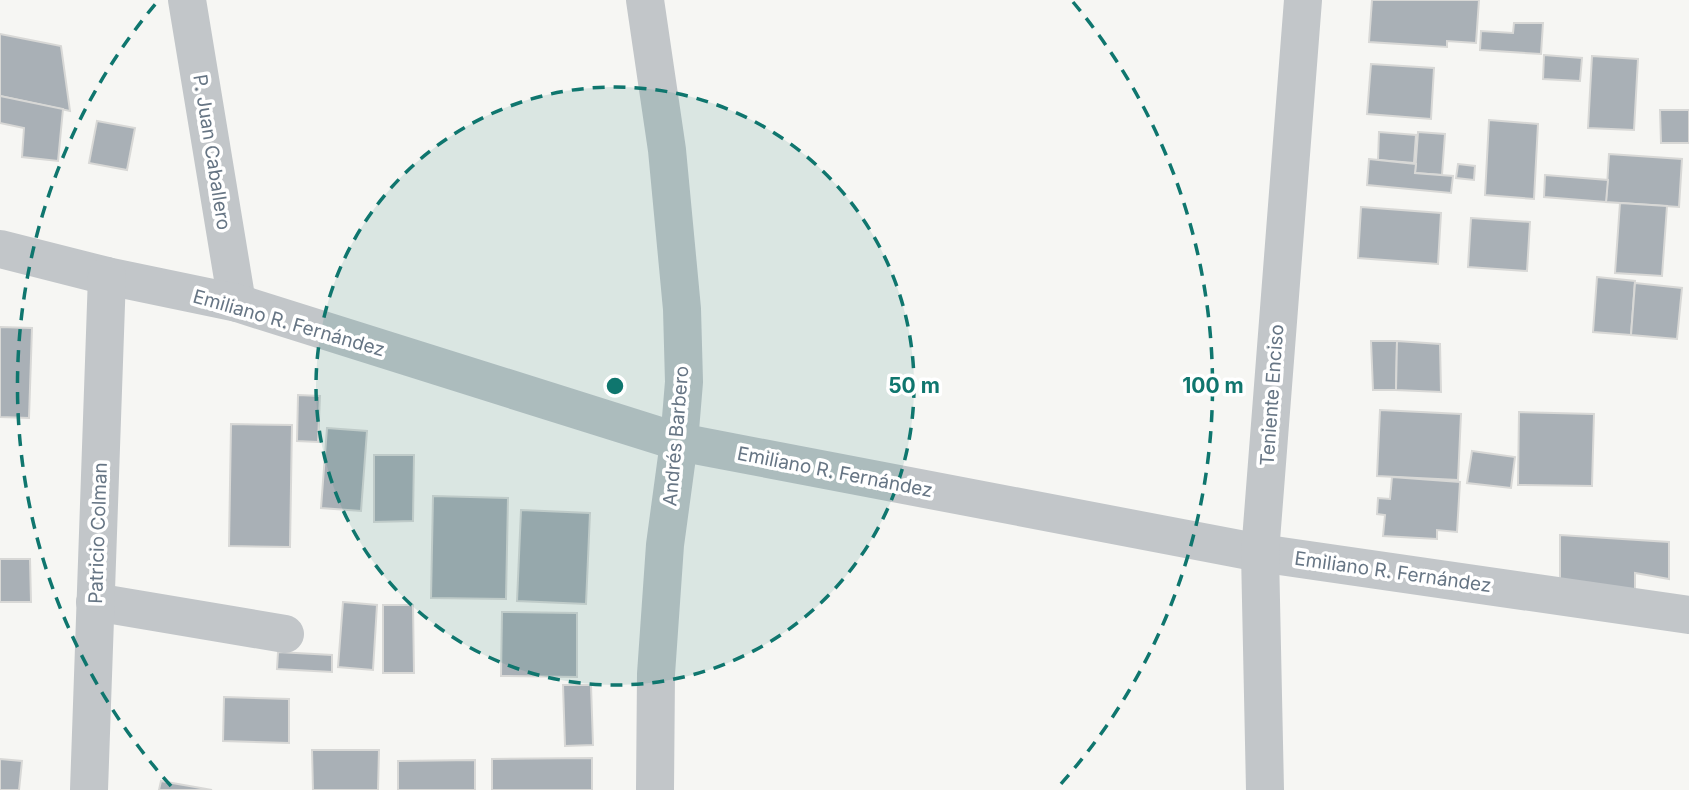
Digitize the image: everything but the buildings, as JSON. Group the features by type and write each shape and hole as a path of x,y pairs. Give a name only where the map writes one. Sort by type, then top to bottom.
{"street":[{"name":"P. Juan Caballero","path":"187,0 237,303"},
{"name":"Andrés Barbero","path":"645,0 667,150 682,309 684,382 665,545 656,674 655,790"},
{"name":"Teniente Enciso","path":"1265,790 1260,553 1303,0"},
{"name":"Emiliano R. Fernández","path":"0,250 237,303 679,442 1260,553 1689,615"},
{"name":"Patricio Colman","path":"89,790 107,276"},
{"path":"95,602 285,634"}]}
